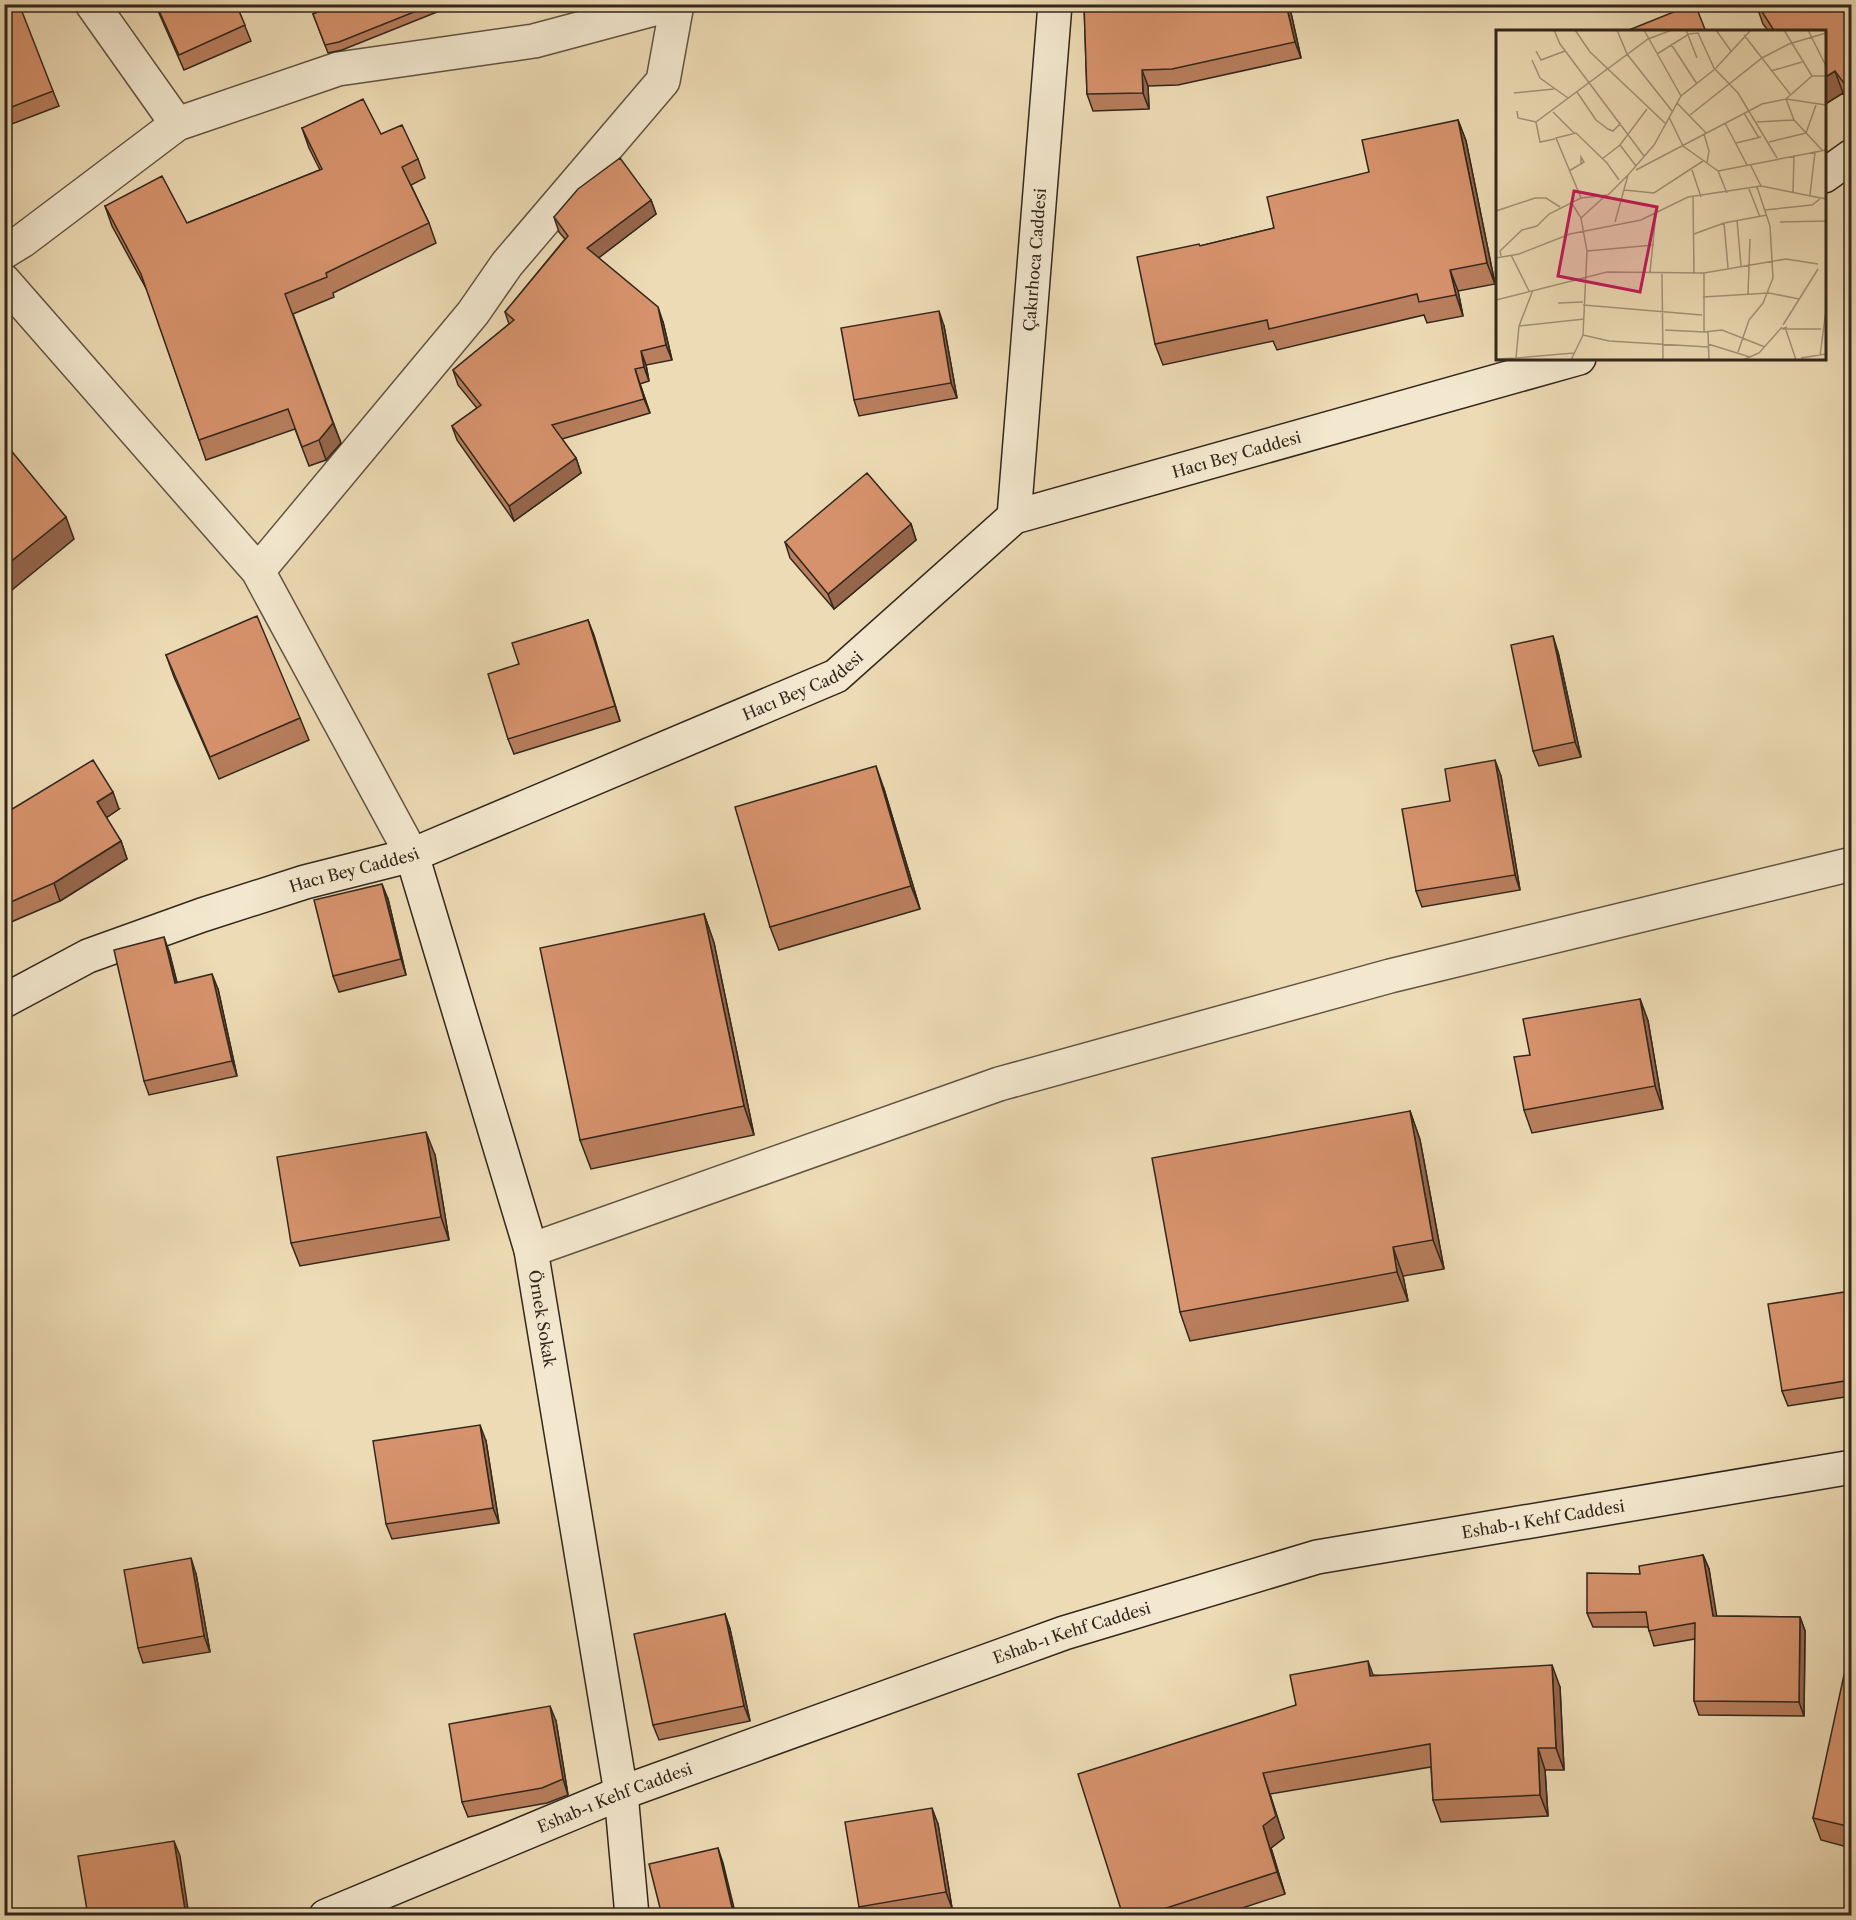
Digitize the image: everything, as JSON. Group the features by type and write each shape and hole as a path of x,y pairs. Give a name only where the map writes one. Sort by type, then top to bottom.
{"street":[{"path":"92,4 177,124"},
{"path":"4,252 22,241 177,124 338,69 534,41 672,4"},
{"path":"258,571 473,313 507,264 663,81 677,4"},
{"name":"Çakırhoca Caddesi","path":"1014,517 1055,4"},
{"path":"1826,175 1851,156"},
{"name":"Örnek Sokak","path":"4,281 258,571 412,855 531,1250 621,1793 632,1916"},
{"name":"Hacı Bey Caddesi","path":"4,1001 88,956 201,915 305,882 412,855 836,676 1014,517 1572,360"},
{"path":"531,1250 999,1084 1390,976 1851,864"},
{"name":"Eshab-ı Kehf Caddesi","path":"326,1916 621,1793 1064,1633 1317,1557 1851,1467"}],"building":[{"path":"4,4 19,4 53,91 4,110"},
{"path":"156,4 236,4 245,25 179,55"},
{"path":"336,4 434,4 339,42 325,45 313,14"},
{"path":"1084,4 1286,4 1295,42 1172,69 1142,70 1143,93 1087,94"},
{"path":"1757,4 1851,4 1851,93 1835,71 1826,77 1826,30 1774,30"},
{"path":"1681,9 1697,9 1705,30 1629,30"},
{"path":"363,99 381,134 402,125 418,159 402,167 429,223 326,273 327,277 285,294 333,423 319,440 302,447 288,409 199,440 141,274 105,206 162,176 187,223 322,169 302,128"},
{"path":"1458,120 1487,263 1450,270 1456,295 1419,302 1417,294 1269,329 1267,320 1155,344 1137,257 1199,244 1200,246 1274,228 1267,197 1369,172 1362,140"},
{"path":"620,158 651,200 587,248 658,307 666,345 641,351 644,367 635,369 644,399 552,425 576,458 509,506 452,426 481,405 453,370 514,320 505,312 568,236 554,217 578,189"},
{"path":"939,311 951,383 854,400 841,328"},
{"path":"4,442 66,517 4,567"},
{"path":"867,473 911,524 828,594 785,542"},
{"path":"257,616 300,718 210,757 166,655"},
{"path":"588,620 615,706 508,739 488,674 519,664 512,643"},
{"path":"1553,636 1575,742 1533,751 1511,645"},
{"path":"93,760 113,792 97,802 121,841 54,883 4,905 4,814"},
{"path":"1495,760 1515,875 1416,891 1402,809 1450,801 1445,769"},
{"path":"876,766 911,886 770,927 735,807"},
{"path":"382,884 401,959 333,976 314,900"},
{"path":"704,914 744,1106 580,1140 540,948"},
{"path":"164,937 175,983 212,974 232,1061 144,1081 114,950"},
{"path":"1640,999 1655,1086 1524,1110 1514,1057 1530,1055 1523,1019"},
{"path":"1410,1111 1433,1240 1393,1247 1397,1272 1180,1312 1152,1158"},
{"path":"426,1132 441,1217 291,1243 277,1157"},
{"path":"1851,1291 1851,1380 1782,1391 1768,1304"},
{"path":"480,1425 493,1508 386,1524 373,1441"},
{"path":"1703,1555 1713,1616 1800,1617 1799,1702 1694,1701 1695,1623 1649,1631 1646,1612 1587,1613 1587,1573 1640,1574 1639,1566"},
{"path":"191,1558 204,1636 138,1648 124,1570"},
{"path":"725,1614 744,1706 653,1725 634,1634"},
{"path":"1368,1661 1370,1676 1552,1665 1556,1748 1538,1748 1540,1795 1433,1800 1430,1744 1263,1773 1276,1816 1263,1826 1277,1872 1142,1916 1123,1916 1078,1774 1296,1705 1290,1675"},
{"path":"1844,1675 1851,1677 1851,1827 1813,1818"},
{"path":"550,1706 563,1779 542,1788 462,1802 449,1724"},
{"path":"932,1808 946,1892 859,1907 845,1822"},
{"path":"174,1841 186,1916 88,1916 78,1856"},
{"path":"718,1848 734,1916 662,1916 649,1864"}]}
